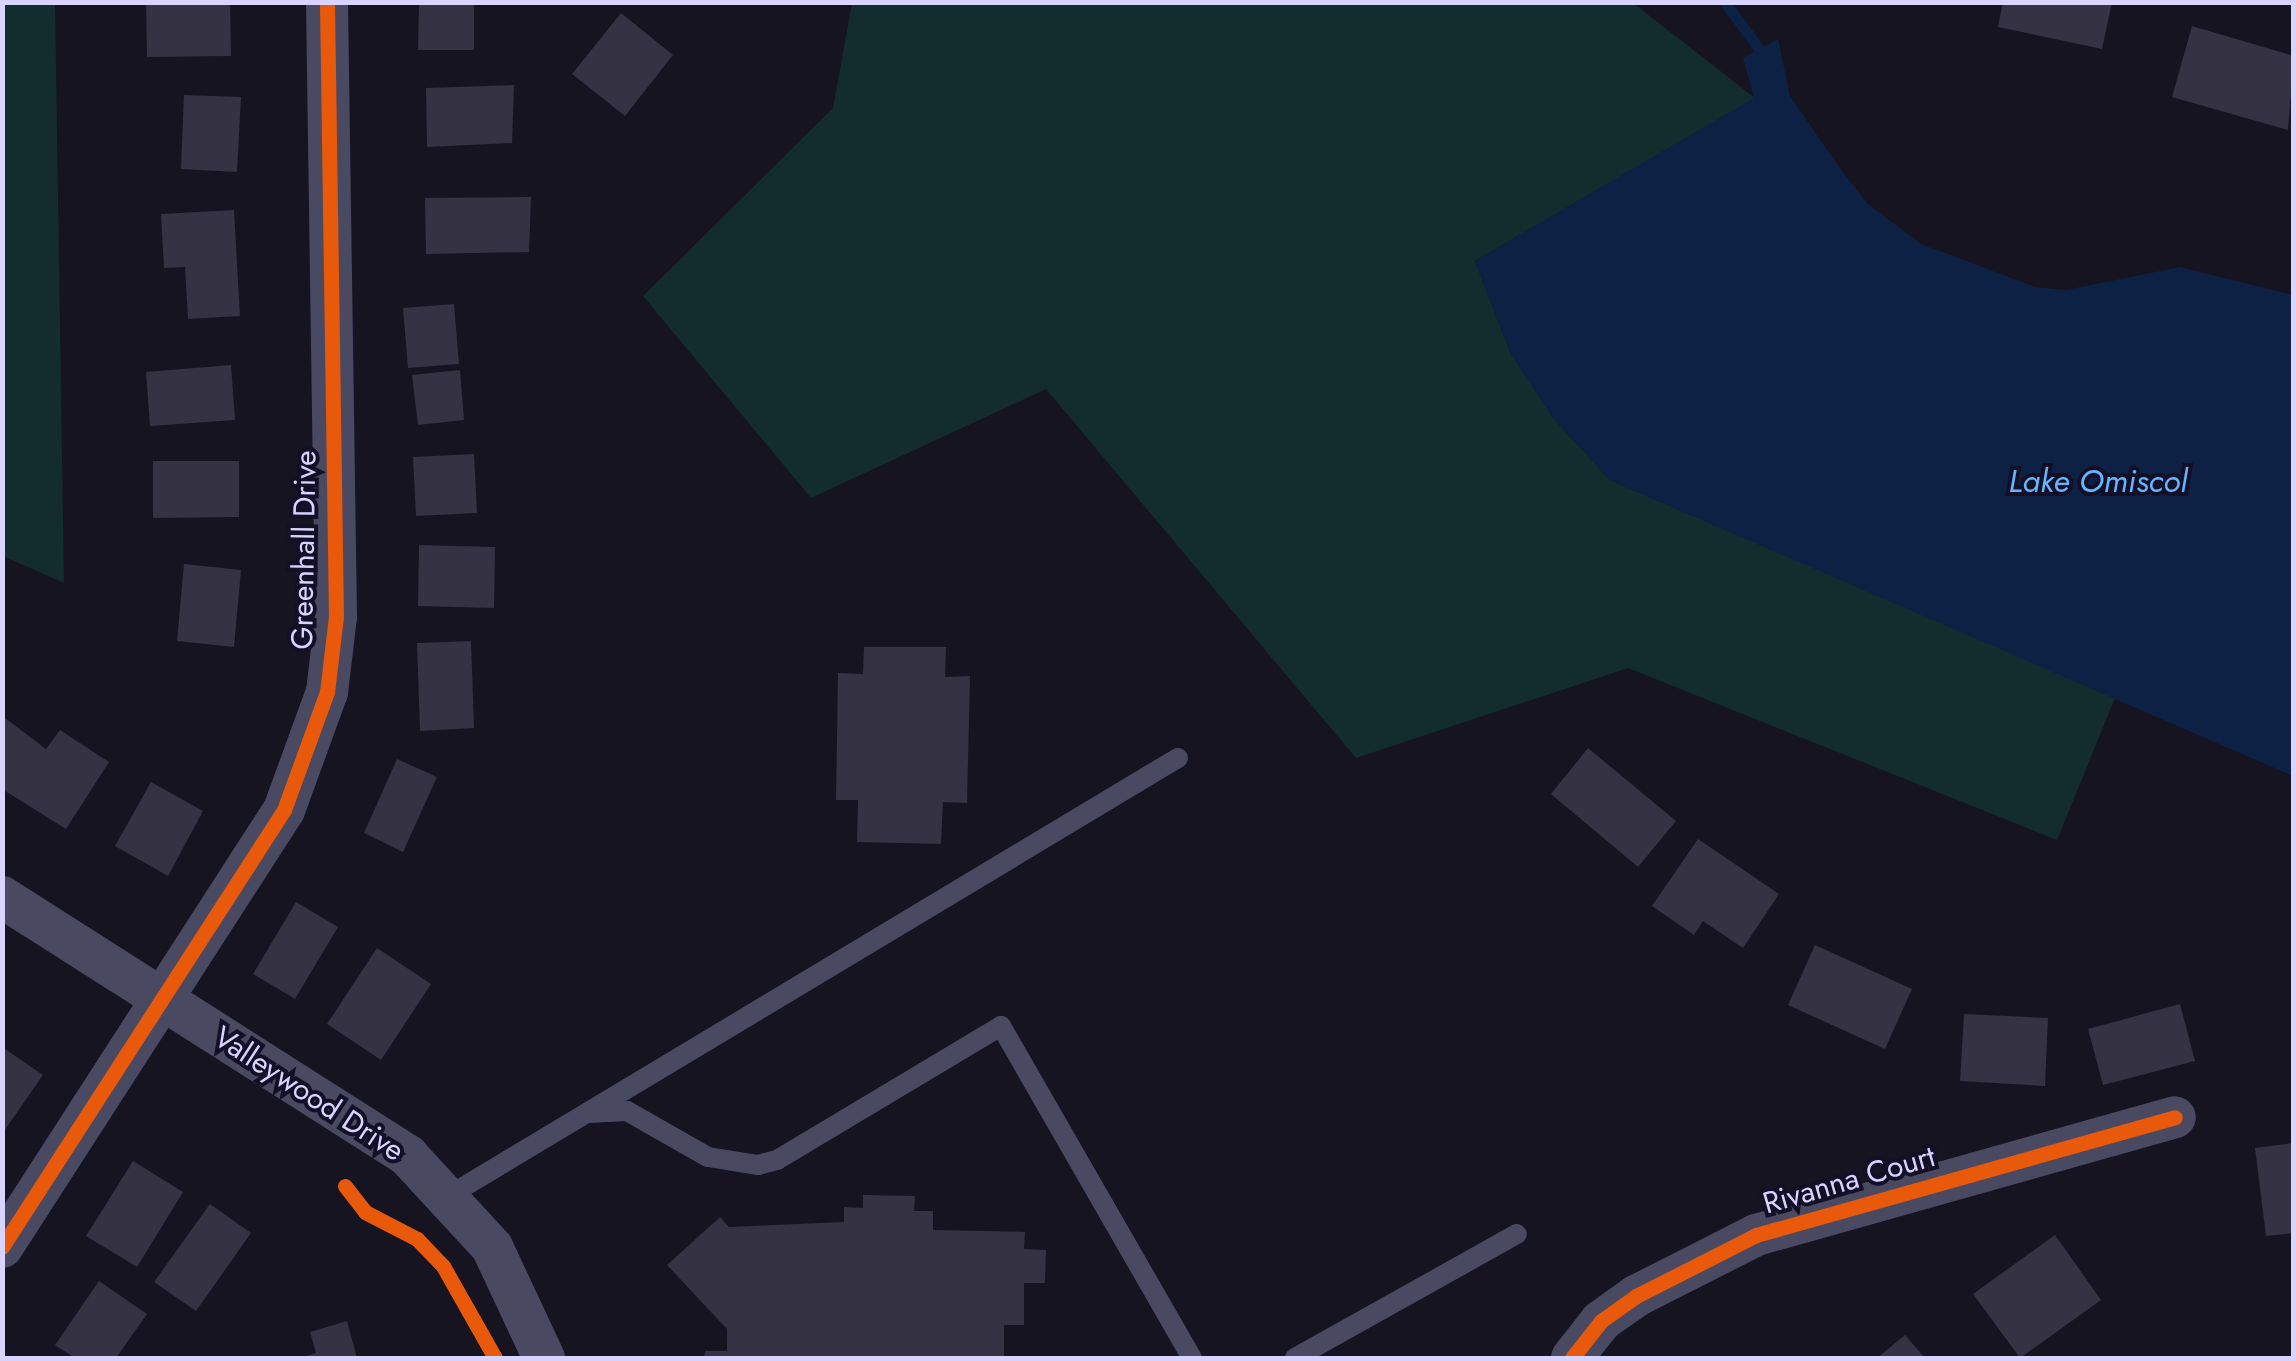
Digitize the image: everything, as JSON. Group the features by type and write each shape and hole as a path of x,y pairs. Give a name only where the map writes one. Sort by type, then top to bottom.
{"street":[{"name":"Greenhall Drive","path":"2,1248 284,810 327,692 336,618 327,2"},
{"name":"Valleywood Drive","path":"2,897 358,1122 450,1196 492,1247 544,1358"},
{"name":"Rivanna Court","path":"1572,1358 1600,1321 1636,1296 1756,1234 2175,1118"}],"lane":[{"path":"450,1196 1178,758"},
{"path":"588,1113 628,1111 708,1157 758,1165 778,1160 1001,1026 1192,1358"},
{"path":"1294,1358 1516,1234"}],"green space":[{"path":"3,2 55,3 64,583 3,556"},
{"path":"852,3 1633,3 1755,98 1475,261 1511,354 1554,419 1610,480 2115,698 2057,840 1628,668 1356,758 1046,389 811,498 643,296 833,108"}],"water":[{"name":"Lake Omiscol","path":"1778,39 1790,96 1841,170 1868,204 1921,244 2035,287 2066,290 2180,267 2293,295 2293,776 1610,480 1554,419 1511,354 1475,261 1754,98 1743,58"}],"building":[{"path":"230,2 231,56 147,57 146,3"},
{"path":"419,2 474,2 474,50 418,50"},
{"path":"2003,2 2112,2 2102,49 1998,27"},
{"path":"621,13 673,55 625,116 572,74"},
{"path":"2192,26 2294,56 2288,130 2172,97"},
{"path":"514,85 512,143 427,147 426,88"},
{"path":"184,95 241,97 237,172 181,169"},
{"path":"531,197 529,252 426,254 425,198"},
{"path":"234,210 240,316 188,319 185,267 164,268 161,214"},
{"path":"454,304 459,364 408,368 403,308"},
{"path":"231,365 235,420 150,426 146,372"},
{"path":"460,370 464,420 418,425 412,375"},
{"path":"474,454 477,513 416,516 413,457"},
{"path":"153,461 239,461 239,517 153,518"},
{"path":"419,545 495,547 494,608 418,606"},
{"path":"184,564 241,570 234,647 177,641"},
{"path":"471,641 474,728 420,731 417,643"},
{"path":"864,647 946,647 945,677 970,676 967,803 943,802 941,844 857,842 858,800 836,800 838,673 863,674"},
{"path":"5,718 46,749 60,730 109,762 66,829 2,789"},
{"path":"1588,748 1676,821 1638,867 1551,794"},
{"path":"397,759 437,777 403,852 364,833"},
{"path":"151,782 203,811 168,876 115,846"},
{"path":"1698,839 1779,894 1743,948 1703,921 1694,935 1652,906"},
{"path":"296,902 338,927 295,999 253,974"},
{"path":"1815,945 1912,989 1885,1049 1788,1005"},
{"path":"377,948 431,984 381,1060 327,1024"},
{"path":"2180,1004 2195,1061 2103,1085 2088,1029"},
{"path":"1964,1014 2048,1018 2045,1086 1960,1081"},
{"path":"2,1047 43,1075 2,1134"},
{"path":"2294,1143 2294,1233 2266,1236 2255,1148"},
{"path":"133,1161 183,1192 137,1267 86,1236"},
{"path":"863,1195 915,1196 914,1211 933,1211 933,1230 1025,1232 1024,1249 1046,1250 1045,1283 1024,1283 1024,1325 1004,1325 1004,1358 704,1358 705,1351 727,1351 727,1329 667,1265 720,1217 729,1227 844,1222 844,1207 863,1208"},
{"path":"210,1204 251,1233 196,1311 154,1282"},
{"path":"2055,1235 2101,1300 2020,1358 1973,1294"},
{"path":"99,1281 147,1314 116,1358 75,1358 55,1345"},
{"path":"347,1321 357,1358 300,1358 316,1353 310,1332"},
{"path":"1905,1335 1925,1358 1877,1358"}],"waterway":[{"path":"1725,2 1759,49"}],"cycle path":[{"path":"2,1247 284,810 327,692 336,617 327,2"},
{"path":"1572,1358 1601,1321 1636,1296 1756,1235 2175,1117"},
{"path":"345,1186 365,1212 417,1239 443,1266 495,1358"}]}
